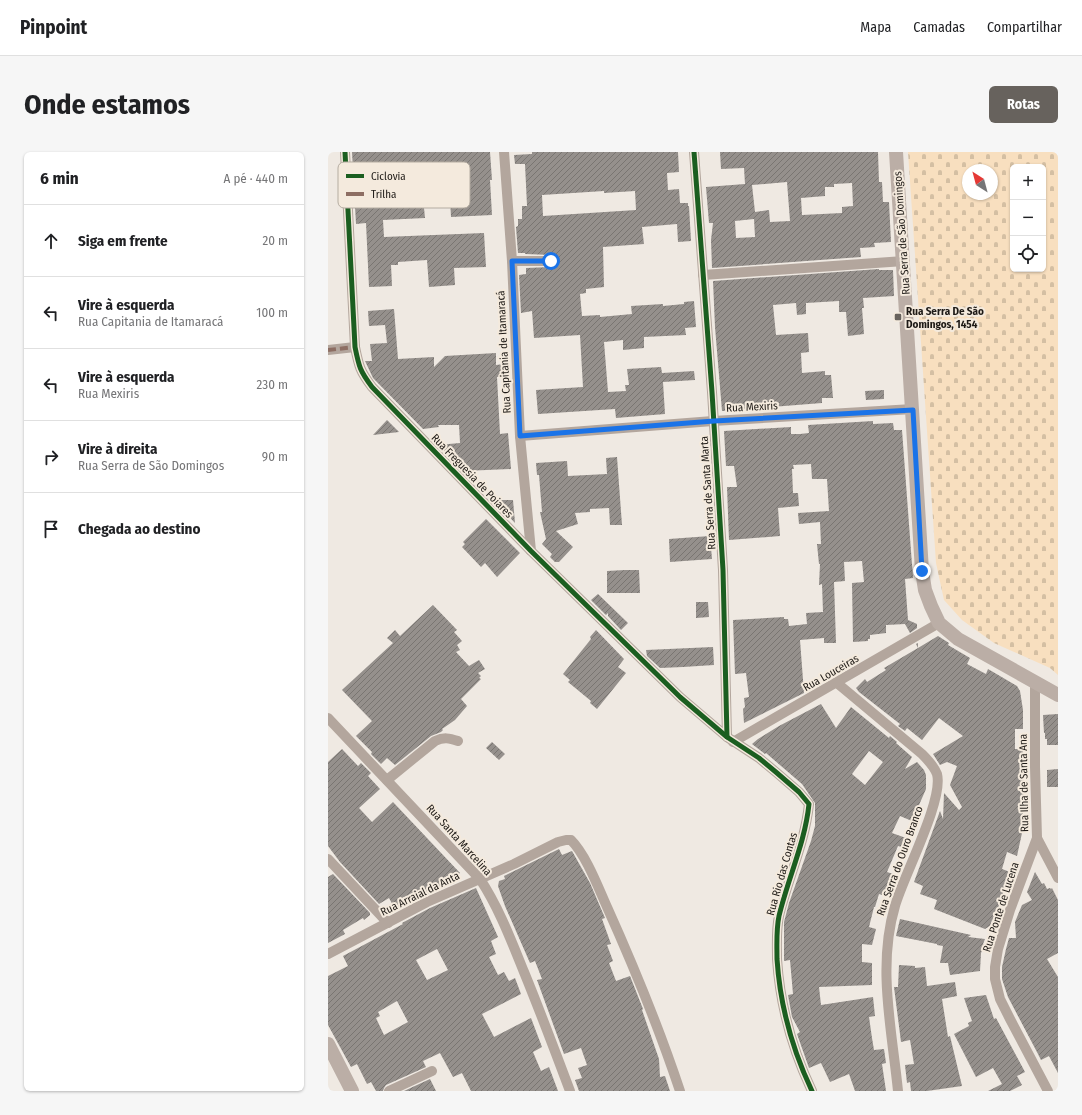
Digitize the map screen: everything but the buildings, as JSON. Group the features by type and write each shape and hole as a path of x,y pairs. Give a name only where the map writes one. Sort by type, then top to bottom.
{"main road":[{"name":"Rua Serra de São Domingos","path":"896,152 904,261 922,571 929,601 939,623"},
{"path":"939,623 958,638 1058,695"},
{"path":"328,1044 352,1091"}],"street":[{"name":"Rua Freguesia de Poiares","path":"346,152 346,162"},
{"name":"Rua Capitania de Itamaracá","path":"504,152 512,261 520,436 531,551"},
{"name":"Rua Serra de Santa Marta","path":"694,152 714,421 725,607 730,740"},
{"name":"Rua Freguesia de Poiares","path":"349,208 355,347 358,366 372,388 531,551 680,697 730,740"},
{"path":"512,261 551,261"},
{"path":"703,275 904,261"},
{"path":"328,350 355,347"},
{"name":"Rua Mexiris","path":"520,436 714,421 913,410"},
{"name":"Rua Louceiras","path":"730,740 837,683 939,623"},
{"name":"Rua Ilha de Santa Ana","path":"1035,682 1036,838 1058,878"},
{"name":"Rua Serra do Ouro Branco","path":"837,683 922,754 932,765 936,773 937,785 933,806 895,906 887,954 888,1009 898,1091"},
{"name":"Rua Santa Marcelina","path":"328,718 480,878 501,917 545,1022 570,1091"},
{"path":"387,780 435,741 442,738 449,738 458,741"},
{"name":"Rua Rio das Contas","path":"730,740 758,758 777,773 809,804 805,830 779,918 776,937 778,972 787,1026 797,1057 812,1091"},
{"name":"Rua Ponte de Lucena","path":"1036,838 1000,942 995,967 995,979 1000,999 1048,1091"},
{"name":"Rua Arraial da Anta","path":"328,954 448,892 514,864 546,848 566,840 571,840 581,853 601,892 639,978 680,1091"},
{"path":"328,859 388,922"},
{"path":"389,1091 432,1071"}],"green space":[{"path":"908,152 1058,152 1058,675 1050,668 994,643 962,620 944,600 936,563"}],"marked path":[{"path":"328,350 355,347"}],"cycle path":[{"path":"345,152 346,162"},
{"path":"694,152 712,392 723,570 727,737"},
{"path":"348,208 355,347 360,368 368,382 531,551 680,697 727,737 759,758 799,792 809,804 804,833 779,916 777,932 777,959 781,993 788,1026 812,1091"}],"place":[{"name":"Rua Serra De São Domingos, 1454","path":"898,317"}],"route":[{"path":"551,261 512,261 520,436 714,421 913,410 922,571"}]}
